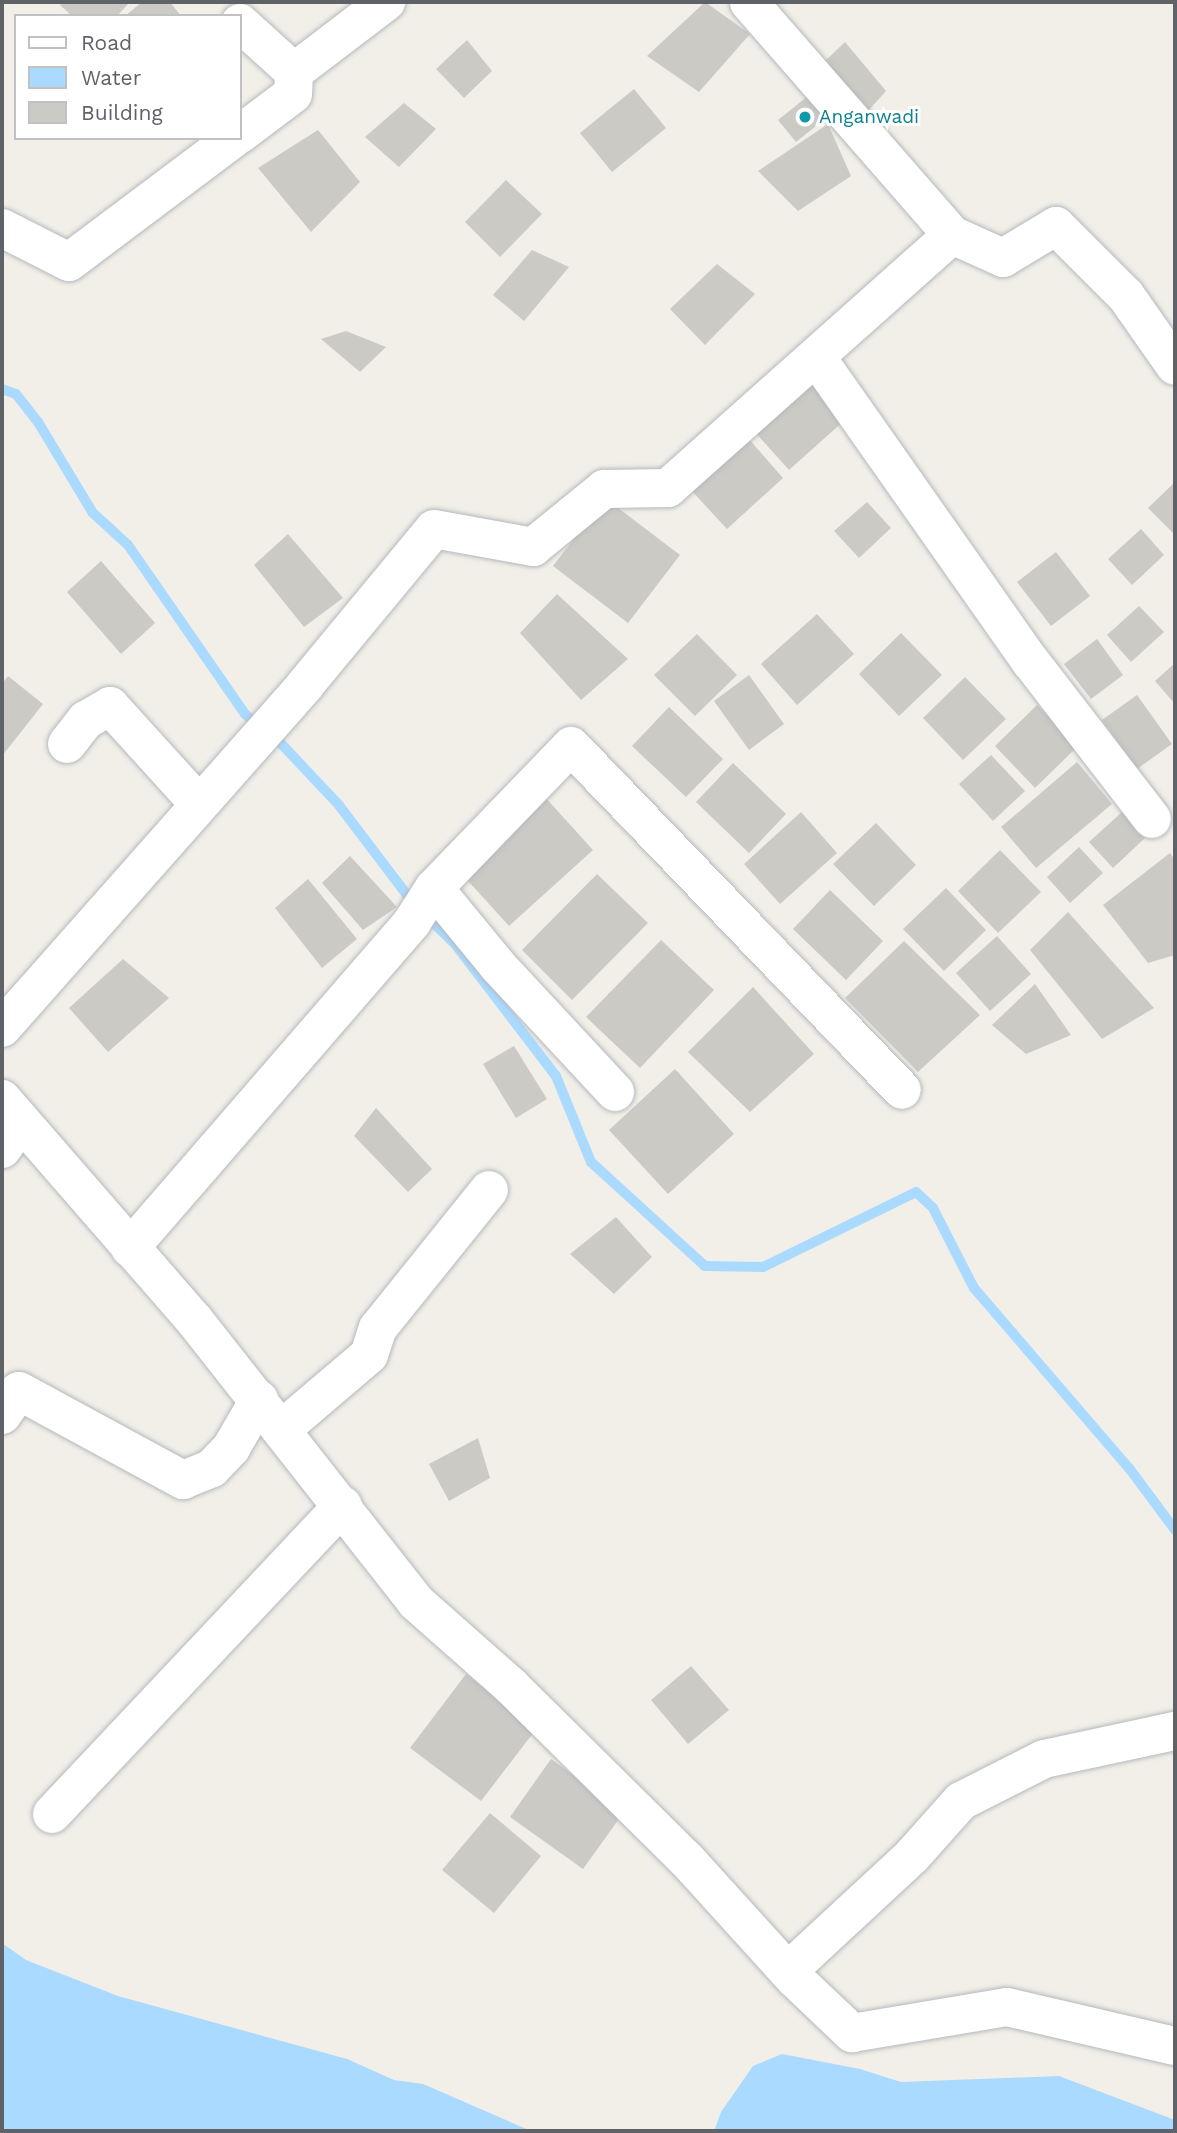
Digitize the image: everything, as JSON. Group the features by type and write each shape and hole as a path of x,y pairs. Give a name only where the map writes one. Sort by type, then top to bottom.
{"street":[{"path":"216,2 229,14"},
{"path":"294,72 386,2"},
{"path":"749,2 952,235 1003,258 1056,226 1126,296 1175,366"},
{"path":"242,25 294,72"},
{"path":"242,132 293,94 294,72"},
{"path":"2,228 69,262 231,140"},
{"path":"2,1027 267,726 434,528 533,547 604,489 668,488 952,235"},
{"path":"817,358 1031,662 1152,819"},
{"path":"67,744 86,720 110,706 198,803"},
{"path":"130,1248 424,902 571,746 902,1090"},
{"path":"424,902 498,967 615,1092"},
{"path":"8,1124 130,1248 271,1414 416,1602 510,1686 677,1849 788,1971 852,2033 1007,2007 1175,2046"},
{"path":"2,1415 19,1391 183,1480 212,1468 271,1414 369,1355 378,1328 489,1190"},
{"path":"52,1814 343,1505"},
{"path":"788,1971 912,1856 961,1801 1044,1759 1175,1731"}],"water":[{"path":"2,1943 26,1960 118,1996 347,2059 394,2080 423,2084 531,2131 2,2131"},
{"path":"782,2054 860,2069 901,2082 1059,2076 1175,2120 1175,2131 714,2131 721,2112 753,2066"}],"building":[{"path":"63,2 130,2 119,14 70,14 60,5"},
{"path":"142,2 170,2 179,14 127,14"},
{"path":"705,2 750,34 699,92 647,56"},
{"path":"467,40 492,71 464,98 436,69"},
{"path":"845,42 886,91 868,111 823,63"},
{"path":"634,89 666,128 612,172 580,133"},
{"name":"Anganwadi","path":"813,92 831,114 796,142 778,120"},
{"path":"404,103 436,129 399,167 365,137"},
{"path":"828,124 851,176 798,211 758,171"},
{"path":"318,130 360,182 311,232 258,168"},
{"path":"506,180 542,214 500,257 465,222"},
{"path":"532,250 569,267 524,321 493,295"},
{"path":"717,264 755,294 705,345 670,309"},
{"path":"346,331 386,347 360,372 321,339"},
{"path":"809,379 846,419 789,470 753,430"},
{"path":"747,437 783,478 727,529 690,489"},
{"path":"1175,482 1175,535 1148,508"},
{"path":"605,498 680,555 628,623 553,566"},
{"path":"867,502 891,528 859,558 834,531"},
{"path":"1141,529 1164,555 1132,585 1108,559"},
{"path":"288,534 343,598 304,627 254,565"},
{"path":"1056,552 1090,596 1051,626 1017,582"},
{"path":"101,561 155,623 121,654 67,592"},
{"path":"557,594 628,659 581,700 520,633"},
{"path":"1139,606 1164,632 1131,662 1107,635"},
{"path":"817,614 854,654 797,705 761,664"},
{"path":"901,633 942,675 899,716 859,674"},
{"path":"697,634 737,675 695,716 654,675"},
{"path":"1097,639 1123,675 1091,699 1064,664"},
{"path":"1175,663 1175,704 1155,681"},
{"path":"749,675 784,724 749,750 714,701"},
{"path":"8,676 43,704 2,756 2,684"},
{"path":"965,677 1006,719 963,760 923,718"},
{"path":"1137,695 1172,744 1137,769 1102,720"},
{"path":"1037,705 1078,746 1035,788 995,746"},
{"path":"669,707 723,759 686,797 632,746"},
{"path":"991,755 1025,791 993,821 959,784"},
{"path":"1077,762 1112,804 1036,868 1001,827"},
{"path":"733,763 786,814 749,853 696,802"},
{"path":"544,796 593,850 509,926 460,872"},
{"path":"801,812 837,853 780,904 744,864"},
{"path":"1122,812 1145,838 1113,868 1089,842"},
{"path":"876,823 916,865 874,906 833,864"},
{"path":"1079,847 1103,873 1070,903 1047,877"},
{"path":"1000,850 1041,892 998,933 958,891"},
{"path":"1170,853 1175,860 1175,955 1148,963 1103,905"},
{"path":"350,856 397,907 363,930 322,883"},
{"path":"597,874 648,923 572,1000 522,950"},
{"path":"308,879 357,939 322,968 275,908"},
{"path":"946,888 986,930 944,971 903,929"},
{"path":"830,890 883,941 846,980 793,929"},
{"path":"1068,912 1154,1008 1102,1039 1030,950"},
{"path":"997,936 1031,974 990,1011 956,973"},
{"path":"661,940 714,990 640,1068 586,1017"},
{"path":"904,941 980,1015 918,1072 845,998"},
{"path":"123,959 169,998 108,1052 69,1008"},
{"path":"1035,984 1071,1035 1026,1054 992,1025"},
{"path":"753,987 814,1054 750,1112 688,1052"},
{"path":"514,1046 547,1099 516,1118 483,1064"},
{"path":"675,1069 734,1134 668,1194 609,1130"},
{"path":"376,1108 432,1169 408,1192 354,1136"},
{"path":"616,1217 652,1257 614,1294 570,1254"},
{"path":"478,1438 490,1478 449,1501 429,1464"},
{"path":"691,1666 729,1710 688,1744 651,1700"},
{"path":"466,1674 537,1728 481,1801 410,1748"},
{"path":"551,1759 624,1812 583,1869 510,1817"},
{"path":"490,1813 541,1856 494,1913 442,1870"}],"waterway":[{"path":"2,389 16,394 38,422 93,513 128,545 245,714 259,725"},
{"path":"272,734 338,804 414,904"},
{"path":"425,915 455,944 556,1076 591,1162 705,1266 763,1267 916,1192 933,1208 974,1288 1129,1468 1175,1530"}],"place":[{"name":"Anganwadi","path":"805,117"}]}
